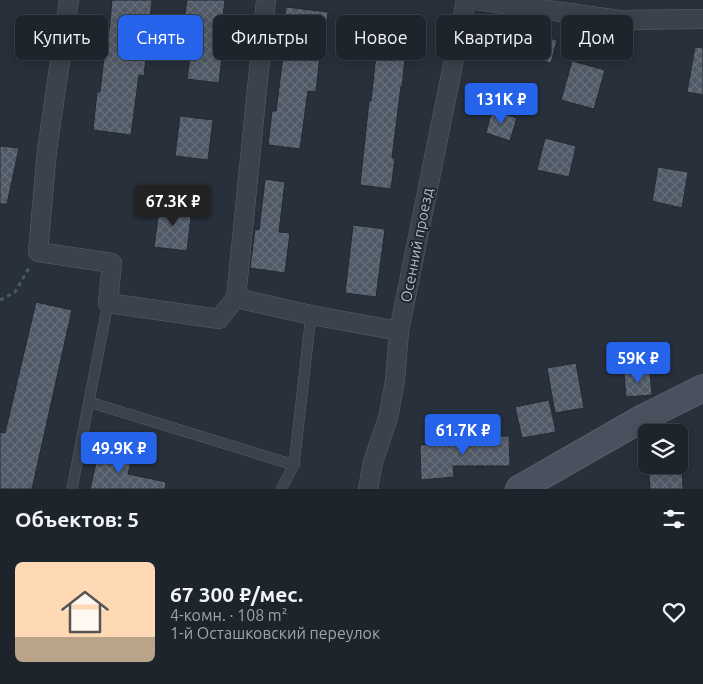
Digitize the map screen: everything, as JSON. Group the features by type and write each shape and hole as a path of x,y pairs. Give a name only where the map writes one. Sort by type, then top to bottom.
{"main road":[{"path":"519,489 643,418 703,388"}],"street":[{"path":"69,0 46,150 38,252 112,263 108,303 219,319 236,298 266,0"},
{"name":"Осенний проезд","path":"368,489 373,462 388,418 395,381 399,331 466,0"},
{"path":"475,0 620,20 703,19"},
{"path":"236,298 311,315 399,331"}],"lane":[{"path":"72,489 108,303"},
{"path":"281,489 294,465 311,315"},
{"path":"89,402 294,465"}],"path":[{"path":"0,300 15,292 38,252"}],"building":[{"path":"112,0 152,0 150,15 118,15 118,60 146,60 144,76 139,75 131,135 93,130 97,92 100,92 104,60 108,60"},
{"path":"187,0 225,0 223,15 213,15 213,60 222,60 219,83 187,79 190,60 203,60 203,15 185,15"},
{"path":"286,7 328,12 326,29 326,15 285,15"},
{"path":"551,38 557,40 551,63 539,60 551,60"},
{"path":"695,47 703,48 703,95 687,92"},
{"path":"283,60 319,60 316,92 308,91 300,149 268,145 272,111 276,111"},
{"path":"375,60 405,60 392,158 395,158 391,189 360,185 369,101 371,101"},
{"path":"572,61 605,70 594,109 561,100"},
{"path":"492,110 517,118 510,141 486,133"},
{"path":"180,116 213,120 208,160 175,156"},
{"path":"545,138 576,146 569,177 537,170"},
{"path":"0,146 19,148 7,204 0,204"},
{"path":"658,167 688,172 682,208 652,201"},
{"path":"265,179 285,182 279,232 290,233 285,273 250,268 255,229 259,230"},
{"path":"160,203 192,207 187,251 154,247"},
{"path":"353,225 385,229 376,297 345,293"},
{"path":"36,302 72,310 32,489 0,489 0,432 5,433"},
{"path":"576,363 584,408 555,413 547,368"},
{"path":"650,371 652,395 626,397 624,374"},
{"path":"549,400 556,432 522,438 515,407"},
{"path":"509,436 510,466 453,466 454,477 421,480 420,445 471,443 471,437"},
{"path":"99,450 132,457 128,474 166,482 165,489 90,489"},
{"path":"649,474 682,474 683,489 650,489"}]}
